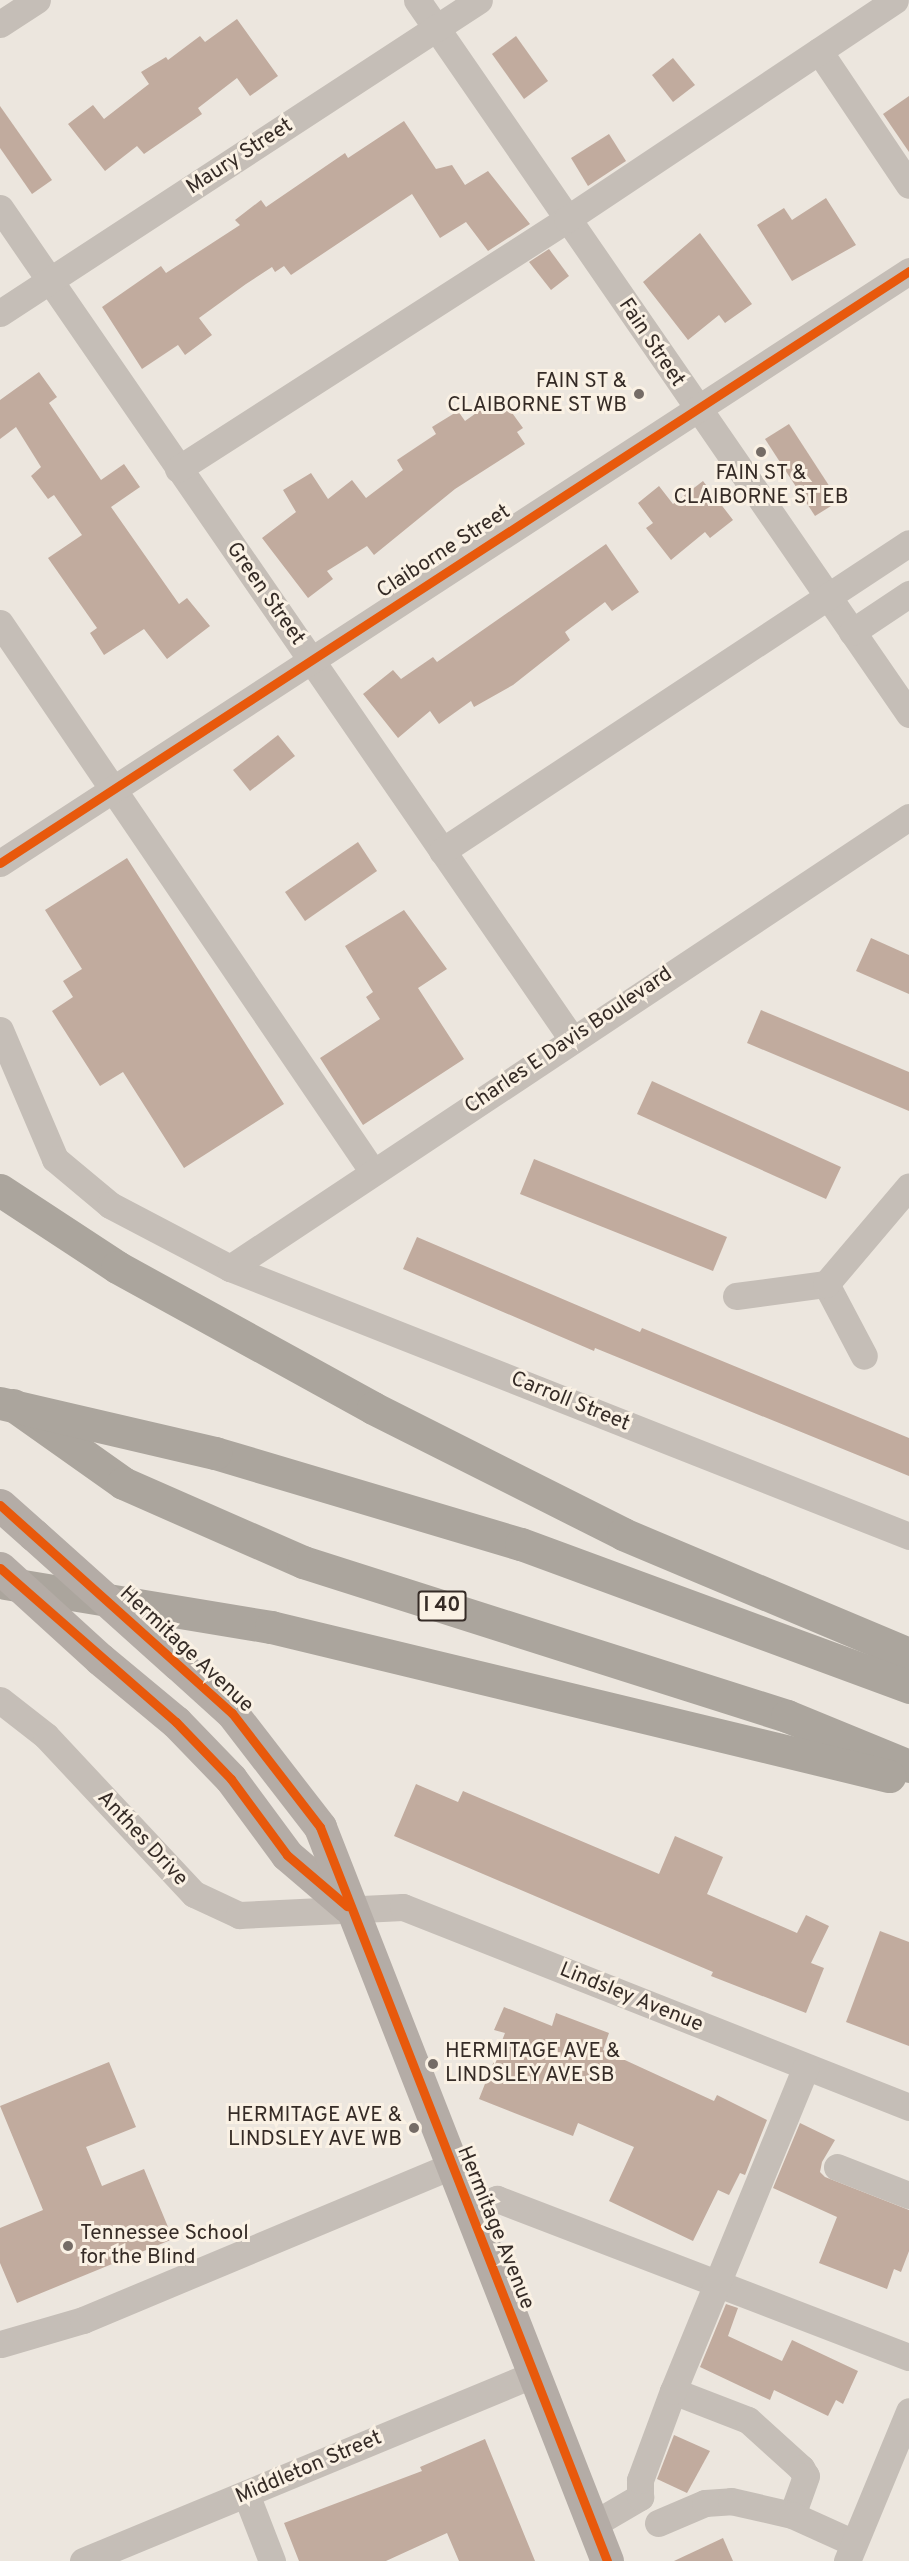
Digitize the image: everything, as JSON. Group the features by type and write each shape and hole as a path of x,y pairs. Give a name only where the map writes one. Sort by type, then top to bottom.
{"highway":[{"path":"0,1190 117,1267 373,1408 623,1534 909,1654"},
{"name":"I 40","path":"0,1395 123,1483 303,1562 787,1716 909,1766"},
{"path":"0,1403 215,1453 521,1544 909,1687"},
{"path":"0,1582 271,1627 559,1693 909,1781"},
{"path":"872,1640 909,1644"}],"main road":[{"name":"Hermitage Avenue","path":"0,1505 232,1713 320,1827 349,1908 606,2561"},
{"name":"Hermitage Avenue","path":"0,1568 100,1659 176,1722 231,1779 287,1855 349,1908"}],"street":[{"path":"0,24 38,0"},
{"name":"Fain Street","path":"417,0 696,410 909,714"},
{"name":"Maury Street","path":"0,312 479,0"},
{"path":"178,469 567,219 895,0"},
{"path":"819,51 909,185"},
{"name":"Green Street","path":"0,208 572,1039"},
{"name":"Claiborne Street","path":"0,863 909,271"},
{"path":"442,851 909,543"},
{"path":"852,632 909,594"},
{"path":"0,623 115,788 373,1172"},
{"name":"Charles E Davis Boulevard","path":"230,1268 909,817"},
{"name":"Carroll Street","path":"0,1030 55,1159 110,1205 230,1268 909,1536"},
{"path":"736,1296 826,1284 909,1186"},
{"path":"826,1284 864,1356"},
{"name":"Anthes Drive","path":"0,1700 46,1736 194,1894 239,1915 349,1908"},
{"name":"Lindsley Avenue","path":"349,1908 403,1907 909,2107"},
{"path":"592,2525 640,2497 640,2480 673,2391 806,2067"},
{"path":"1,2344 83,2320 451,2166"},
{"path":"837,2167 909,2195"},
{"path":"468,2210 497,2199 909,2357"},
{"name":"Middleton Street","path":"83,2561 533,2375"},
{"path":"673,2391 723,2410 764,2431 801,2468 806,2476 792,2515"},
{"path":"658,2523 705,2503 731,2501 792,2515 851,2552 909,2411"},
{"path":"246,2494 272,2561"}],"building":[{"path":"237,19 278,76 250,96 237,78 198,108 202,114 144,154 137,146 105,171 68,124 93,105 104,119 149,84 141,72 166,57 168,60 200,36 205,42"},
{"path":"516,36 548,81 524,99 492,54"},
{"path":"673,58 695,85 673,102 652,75"},
{"path":"909,96 909,152 883,114"},
{"path":"0,106 52,180 32,194 0,148"},
{"path":"404,121 436,169 452,165 465,185 488,171 530,224 488,251 466,222 440,238 412,194 291,275 284,266 275,272 272,267 199,318 212,335 185,355 178,345 142,369 102,307 161,266 166,273 240,225 235,220 261,200 266,207 345,153 348,158"},
{"path":"609,134 626,161 588,186 571,158"},
{"path":"826,198 856,245 792,281 757,225 784,208 792,220"},
{"path":"700,233 752,304 725,323 719,315 688,340 643,282"},
{"path":"549,249 569,276 551,290 529,262"},
{"path":"39,372 57,397 49,403 101,480 124,464 140,487 111,507 179,604 187,598 210,626 167,659 144,629 104,655 90,633 97,628 48,558 82,535 54,495 48,499 31,476 41,467 16,427 0,439 0,400"},
{"path":"500,396 523,428 517,432 525,444 455,489 374,555 367,546 327,571 333,579 308,598 262,538 296,512 283,490 311,473 328,499 352,480 366,498 403,470 397,460 436,434 432,427 458,411 465,421"},
{"path":"789,424 839,501 815,516 765,439"},
{"path":"703,481 733,520 710,538 705,532 671,560 646,528 653,523 638,503 659,486 673,504"},
{"path":"606,544 639,592 612,611 605,602 565,632 570,640 513,685 474,707 471,701 439,724 430,711 398,738 363,694 393,670 401,679 433,657 437,662"},
{"path":"278,735 295,756 250,791 233,770"},
{"path":"358,842 377,871 305,921 285,892"},
{"path":"127,858 284,1104 184,1168 123,1072 100,1086 52,1011 73,997 63,981 82,969 45,910"},
{"path":"404,910 447,969 418,988 464,1059 363,1125 320,1058 380,1019 366,997 373,992 345,946"},
{"path":"871,938 909,955 909,994 856,971"},
{"path":"761,1010 909,1072 909,1111 747,1043"},
{"path":"652,1081 841,1167 826,1199 637,1114"},
{"path":"534,1159 727,1237 713,1271 520,1194"},
{"path":"417,1237 640,1332 642,1328 909,1438 909,1476 595,1348 594,1351 403,1269"},
{"path":"416,1784 458,1802 463,1791 659,1874 675,1836 723,1857 707,1894 797,1933 806,1915 829,1926 811,1963 824,1968 806,2013 711,1976 713,1972 394,1836"},
{"path":"880,1931 909,1942 909,2046 846,2022"},
{"path":"504,2007 552,2026 556,2013 609,2033 603,2050 714,2101 717,2095 767,2120 745,2175 740,2173 729,2195 718,2190 693,2241 609,2201 634,2147 578,2123 573,2136 479,2099 505,2033 494,2030"},
{"path":"109,2062 136,2127 86,2147 102,2186 144,2169 173,2239 17,2303 0,2263 0,2228 43,2210 0,2106"},
{"path":"800,2123 835,2140 822,2162 820,2172 825,2177 909,2210 909,2251 901,2272 894,2269 887,2289 819,2263 837,2217 773,2188"},
{"path":"726,2304 738,2308 728,2336 782,2361 792,2340 858,2371 843,2404 836,2400 828,2416 774,2390 770,2400 700,2367"},
{"path":"674,2435 710,2451 687,2493 657,2479"},
{"path":"485,2439 535,2561 459,2561 447,2533 386,2561 299,2561 284,2523 422,2471 420,2467"},
{"path":"723,2538 733,2561 674,2561"}],"cycle path":[{"path":"0,863 909,271"},
{"path":"0,1505 232,1713 320,1827 607,2561"},
{"path":"0,1568 176,1722 231,1779 287,1855 347,1906"}],"place":[{"name":"FAIN ST & CLAIBORNE ST WB","path":"639,394"},
{"name":"FAIN ST & CLAIBORNE ST EB","path":"761,452"},
{"name":"HERMITAGE AVE & LINDSLEY AVE SB","path":"433,2064"},
{"name":"HERMITAGE AVE & LINDSLEY AVE WB","path":"414,2128"},
{"name":"Tennessee School for the Blind","path":"68,2246"}]}
